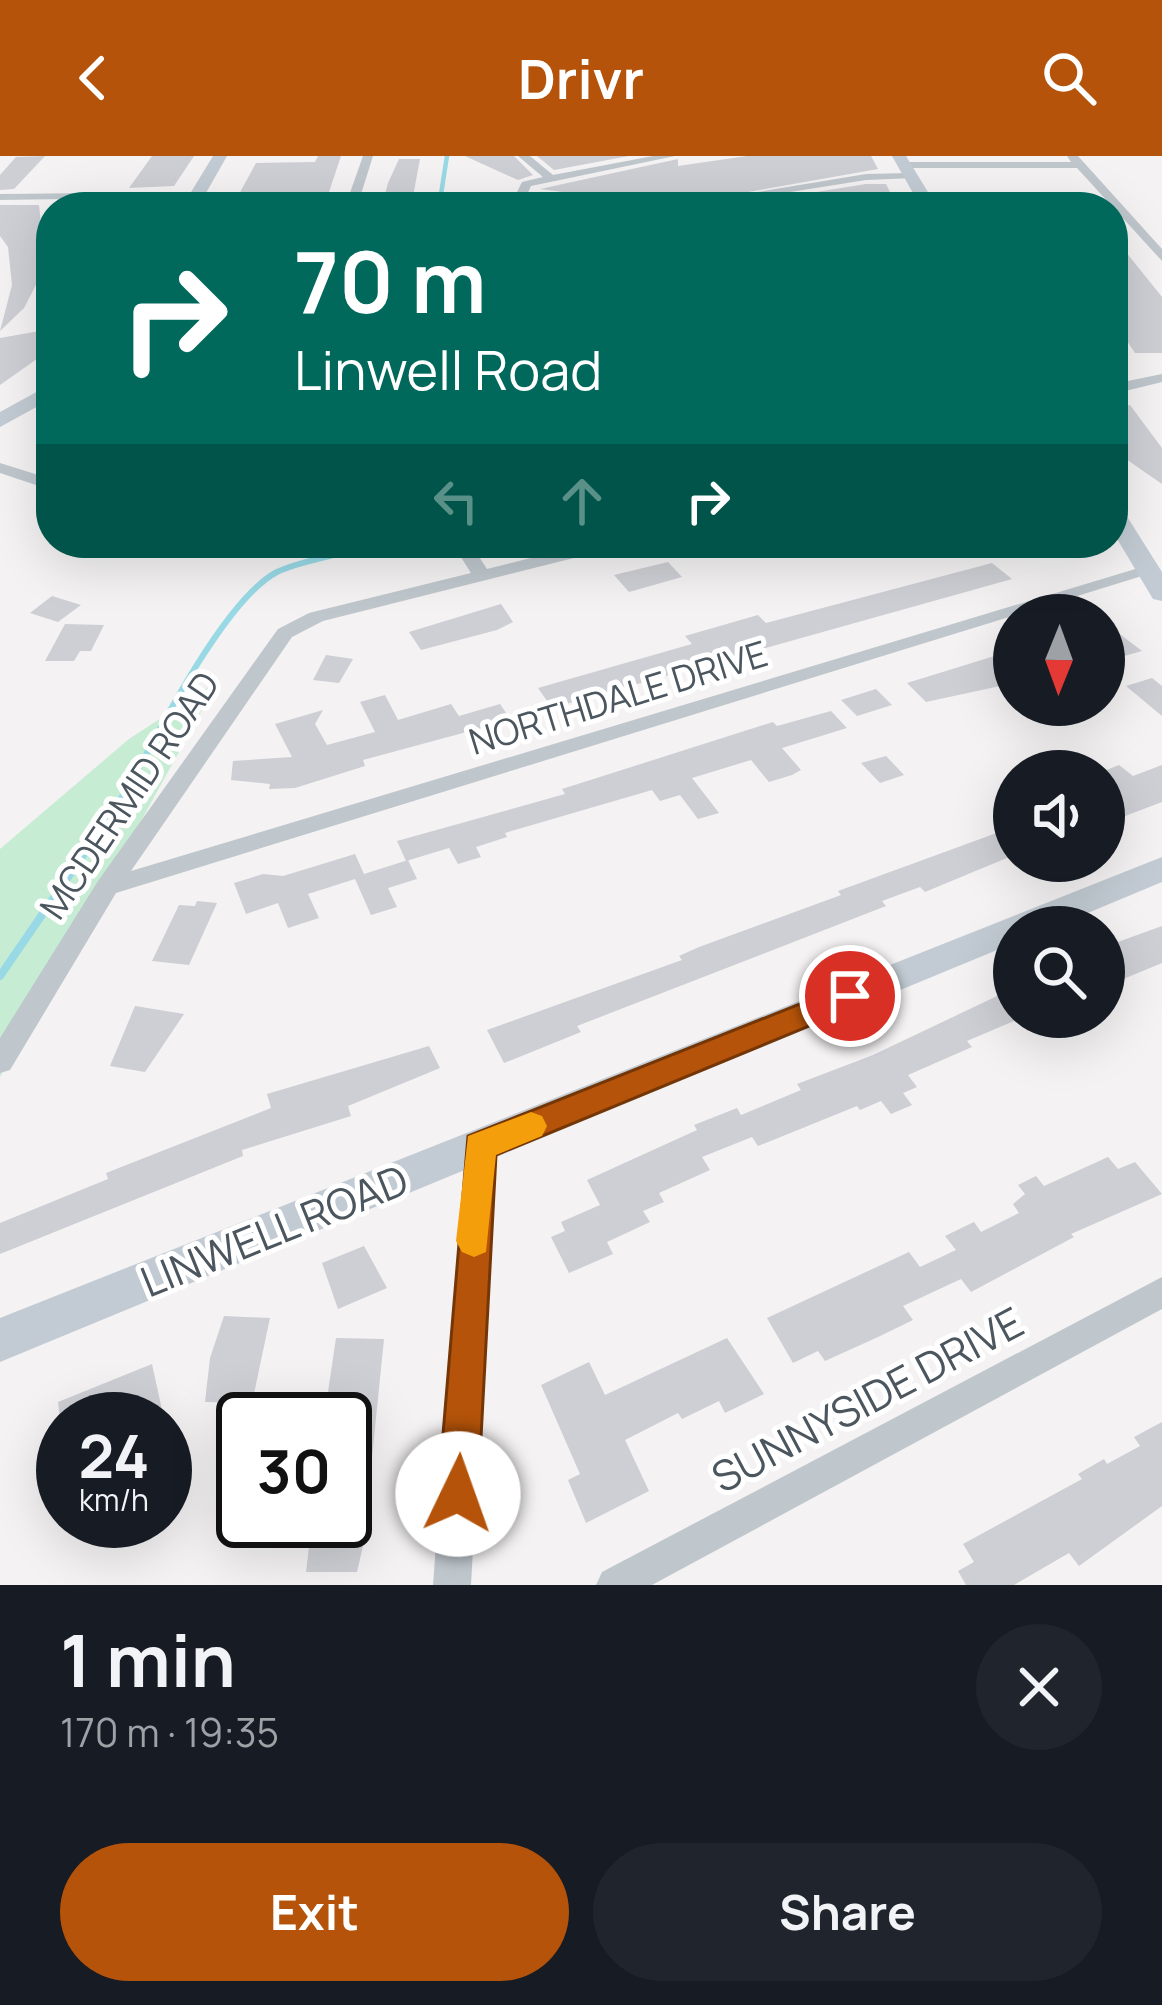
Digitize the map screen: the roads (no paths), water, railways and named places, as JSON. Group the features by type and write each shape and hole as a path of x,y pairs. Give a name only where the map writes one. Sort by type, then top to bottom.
{"main road":[{"path":"199,192 220,156"},
{"path":"904,166 920,192"},
{"path":"0,422 36,399"},
{"path":"1128,537 1155,582"},
{"name":"LINWELL ROAD","path":"1071,906 1162,869"},
{"name":"LINWELL ROAD","path":"0,1340 993,938"}],"street":[{"path":"356,192 368,156"},
{"path":"523,156 548,176"},
{"path":"522,192 526,184 548,176 668,156"},
{"path":"770,192 904,166 1076,160 1104,192"},
{"path":"0,197 36,198"},
{"path":"1128,219 1162,257"},
{"path":"1128,386 1162,378"},
{"path":"0,468 36,480"},
{"path":"24,476 36,469"},
{"path":"471,558 482,574 549,558"},
{"name":"MCDERMID ROAD","path":"0,1062 106,887 285,633 316,617 482,574"},
{"name":"NORTHDALE DRIVE","path":"106,887 1155,582"},
{"path":"452,1585 480,1147"},
{"name":"SUNNYSIDE DRIVE","path":"615,1585 1162,1292"}],"waterway":[{"path":"441,192 447,156"},
{"path":"122,800 190,676 234,612 277,572 322,558"},
{"path":"0,976 123,797"}]}
